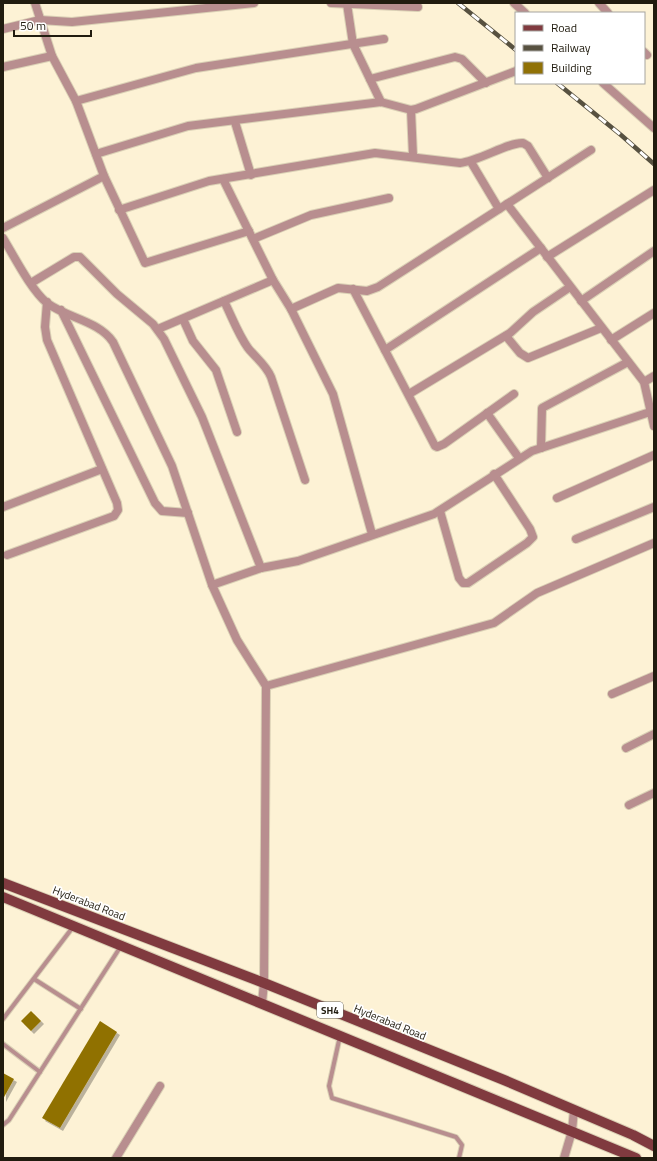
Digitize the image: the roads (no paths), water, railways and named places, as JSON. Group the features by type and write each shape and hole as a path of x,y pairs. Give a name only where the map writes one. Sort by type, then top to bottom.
{"main road":[{"name":"Hyderabad Road","path":"3,883 264,983 574,1110 654,1146"},
{"name":"SH4","path":"3,897 73,927 572,1130 636,1158"}],"street":[{"path":"35,3 52,56 76,101 104,176 145,263 249,231"},
{"path":"3,29 40,20 72,22 254,3"},
{"path":"331,3 418,7"},
{"path":"514,3 525,12"},
{"path":"599,3 607,12"},
{"path":"347,4 353,44 381,102"},
{"path":"76,101 196,68 384,39"},
{"path":"3,67 52,56"},
{"path":"370,79 455,57 462,59 486,83"},
{"path":"96,154 188,126 235,122 381,102 411,110 515,71"},
{"path":"605,84 654,128"},
{"path":"411,110 413,156"},
{"path":"235,122 251,175"},
{"path":"119,210 209,181 375,153 413,156 452,163 471,162 515,144 523,143 528,146 548,178"},
{"path":"291,309 338,288 367,291 378,287 591,150"},
{"path":"471,162 498,209"},
{"path":"3,228 104,176"},
{"path":"223,179 273,280 291,309 333,394 372,534"},
{"path":"547,257 654,190"},
{"path":"253,239 304,217 389,198"},
{"path":"507,204 644,382 654,426"},
{"path":"3,238 31,284 47,302 106,333 113,342 172,466 212,585 237,640 266,686 264,983 262,1003"},
{"path":"385,350 541,248"},
{"path":"581,301 654,251"},
{"path":"31,284 74,257 80,257 117,294 158,329 202,417 261,568"},
{"path":"158,329 273,280"},
{"path":"409,394 506,336 533,312 570,287"},
{"path":"353,289 409,394 432,443 437,447 514,394"},
{"path":"224,301 252,354 268,370 305,480"},
{"path":"7,555 114,516 117,513 118,506 47,340 45,327 47,302"},
{"path":"61,310 155,503 162,511 188,513"},
{"path":"611,340 654,313"},
{"path":"182,318 193,341 216,370 237,432"},
{"path":"506,336 520,353 528,358 601,328"},
{"path":"541,448 542,408 628,362"},
{"path":"644,382 654,376"},
{"path":"212,585 261,568 298,560 440,511 519,458 541,448 650,412"},
{"path":"487,413 519,458"},
{"path":"557,498 654,455"},
{"path":"3,507 102,469"},
{"path":"440,511 459,578 463,583 468,583 527,543 533,537 530,529 494,474"},
{"path":"576,539 654,507"},
{"path":"266,686 494,624 537,593 654,543"},
{"path":"612,694 654,676"},
{"path":"626,748 654,734"},
{"path":"629,805 654,793"},
{"path":"116,1158 160,1086"},
{"path":"564,1158 572,1130 574,1110"}],"lane":[{"path":"3,1019 73,927"},
{"path":"3,1125 9,1120 121,946"},
{"path":"34,979 81,1009"},
{"path":"340,1036 329,1086 332,1098 456,1137 462,1145 459,1158"},
{"path":"3,1044 40,1072"}],"railway":[{"path":"458,3 515,49"},
{"path":"558,84 654,164"}]}
